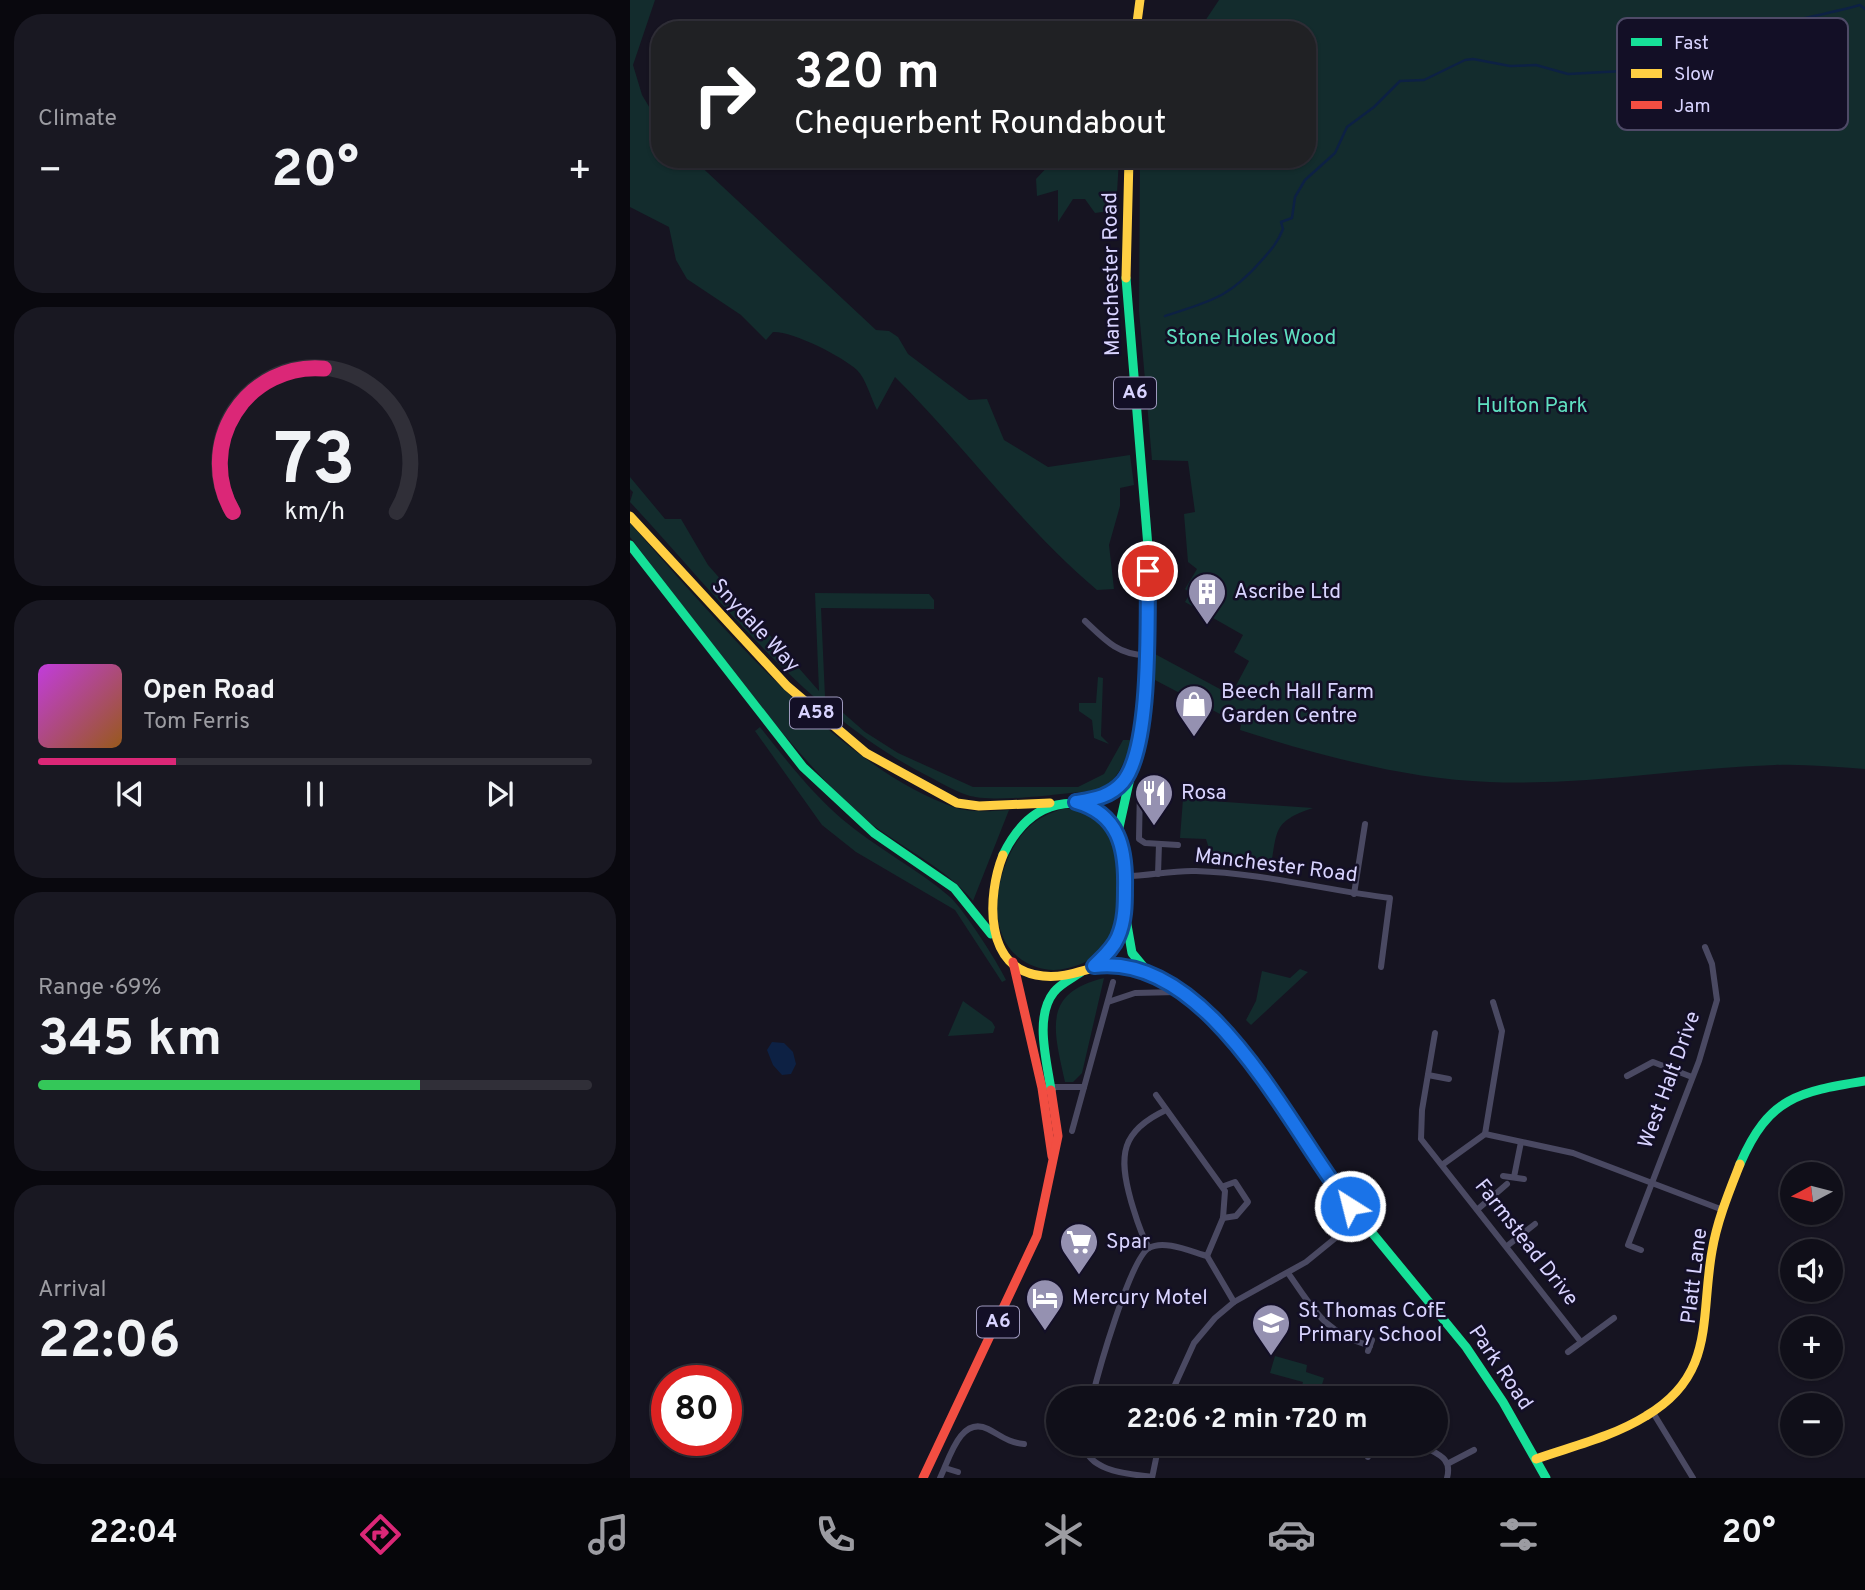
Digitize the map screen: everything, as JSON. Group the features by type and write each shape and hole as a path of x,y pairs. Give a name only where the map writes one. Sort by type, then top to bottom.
{"main road":[{"path":"1137,21 1140,0"},
{"name":"Manchester Road","path":"1118,832 1142,724 1148,547 1128,311 1129,168"},
{"name":"Snydale Way","path":"630,516 787,686 866,753 957,803 979,806 1060,803"},
{"name":"Snydale Way","path":"630,545 803,767 874,833 954,888 995,939"},
{"name":"Manchester Road","path":"1076,802 1098,799 1113,792 1126,779 1133,765"},
{"path":"1013,962 1026,970 1051,976 1081,972 1094,966 1114,944 1125,906 1125,859 1118,832 1100,812 1076,802"},
{"name":"A58","path":"1013,962 995,939 990,896 1009,844 1025,821 1060,803 1076,802"},
{"name":"Park Road","path":"1125,906 1129,943 1148,972"},
{"name":"A6","path":"1013,962 1042,1088 1053,1159"},
{"name":"Park Road","path":"1094,966 1121,965 1148,972 1179,992 1234,1041 1360,1219 1458,1336 1501,1398 1546,1478"},
{"name":"A6","path":"923,1478 1037,1236 1047,1199 1058,1136 1053,1086 1044,1038 1045,1014 1054,992 1081,972"},
{"name":"Platt Lane","path":"1536,1459 1606,1435 1653,1411 1681,1387 1702,1348 1710,1310 1711,1253 1723,1210 1751,1143 1767,1116 1791,1101 1865,1081"}],"street":[{"path":"1085,621 1115,648 1133,655 1145,655"},
{"path":"1140,786 1138,835 1142,841 1159,844 1158,874"},
{"path":"1354,894 1365,824"},
{"name":"Manchester Road","path":"1159,844 1178,845"},
{"name":"Manchester Road","path":"1125,876 1200,871 1261,877 1390,898 1381,967"},
{"name":"West Halt Drive","path":"1641,1250 1628,1245 1692,1077 1717,1000 1712,964 1705,947"},
{"path":"1072,1131 1113,982"},
{"path":"1108,1002 1135,993 1179,992"},
{"path":"1442,1165 1485,1134 1502,1031 1493,1002"},
{"name":"Farmstead Drive","path":"1435,1033 1420,1133 1581,1342"},
{"path":"1627,1076 1653,1062 1692,1077"},
{"path":"1428,1075 1449,1079"},
{"path":"1042,1088 1084,1087"},
{"path":"1156,1095 1224,1186 1227,1197 1223,1218 1207,1256"},
{"path":"1149,1248 1125,1180 1124,1153 1130,1138 1142,1123 1166,1110"},
{"path":"1485,1134 1573,1153 1723,1210"},
{"path":"1514,1177 1521,1142"},
{"path":"1503,1176 1524,1179"},
{"path":"1223,1218 1236,1216 1248,1202 1235,1182 1224,1186"},
{"path":"1478,1209 1507,1184"},
{"path":"1175,1386 1195,1343 1234,1302 1288,1273 1360,1219"},
{"path":"1507,1246 1533,1226 1536,1234"},
{"path":"1096,1386 1118,1313 1139,1260 1149,1248 1163,1245 1207,1256 1234,1302"},
{"path":"1288,1273 1329,1327 1345,1337 1370,1346"},
{"path":"1568,1352 1614,1318"},
{"path":"1653,1411 1693,1478"},
{"path":"940,1478 961,1434 971,1427 981,1426 1012,1446 1024,1444"},
{"path":"1449,1463 1474,1450"},
{"path":"1089,1456 1105,1467 1152,1478 1157,1456"},
{"path":"1438,1456 1449,1463"},
{"path":"1447,1478 1449,1463"},
{"path":"945,1468 958,1472"}],"green space":[{"path":"630,0 655,0 633,65 642,95 651,110 651,168 703,168 876,330 889,331 898,337 908,354 969,400 987,399 1004,440 1048,467 1130,455 1134,485 1120,488 1120,506 1109,545 1114,589 1097,590 1069,565 1018,513 895,377 877,410 863,378 850,364 816,345 792,336 773,332 766,340 741,315 687,279 676,260 669,227 630,207"},
{"name":"Hulton Park","path":"1219,0 1865,0 1865,769 1775,765 1525,783 1426,776 1331,757 1240,730 1241,725 1153,679 1155,654 1231,695 1249,661 1234,652 1243,635 1185,602 1190,593 1185,589 1197,569 1188,562 1184,514 1195,512 1188,461 1152,460 1139,311 1140,168 1316,168 1316,21 1205,21"},
{"path":"1046,168 1118,168 1116,210 1095,213 1085,199 1073,199 1058,222 1058,190 1037,196 1036,179"},
{"path":"630,477 665,519 681,519 708,565 819,691 815,593 929,594 934,600 934,609 821,608 825,697 865,732 898,753 973,787 1078,787 1104,774 1123,740 1132,740 1119,772 1108,784 1093,791 1010,798 979,797 950,788 881,749 803,686 731,614 630,502 633,492 630,489"},
{"path":"630,523 779,685 867,760 911,788 956,808 975,811 1009,810 973,901 946,875 863,817 818,773 734,674 630,537"},
{"path":"1098,677 1103,678 1101,736 1109,744 1094,738 1092,720 1079,711 1079,703 1096,703"},
{"path":"760,727 809,786 842,819 950,897 980,936 1006,980 1002,982 955,910 856,852 822,825 755,731"},
{"path":"1183,799 1313,808 1299,813 1283,824 1276,837 1270,871 1214,865 1206,839 1180,838"},
{"path":"1062,809 1079,810 1092,815 1102,822 1109,832 1117,857 1119,900 1114,927 1103,948 1094,957 1061,969 1048,970 1023,961 1007,944 997,911 998,892 1009,855 1018,839 1036,821"},
{"path":"1300,969 1308,972 1251,1025 1246,1020 1256,1001 1262,971 1290,978"},
{"path":"1104,978 1082,1073 1073,1082 1065,1082 1056,1031 1061,1004 1070,993"},
{"path":"963,1001 992,1022 995,1027 993,1033 948,1036"},
{"path":"1275,1356 1307,1365 1306,1372 1324,1378 1322,1386 1302,1386 1303,1382 1270,1373"}],"water":[{"path":"772,1042 784,1043 793,1052 796,1064 791,1074 782,1075 773,1065 767,1050"}],"waterway":[{"path":"1807,18 1860,5 1865,9"},
{"path":"1165,316 1218,297 1250,273 1277,242 1283,229 1281,222 1292,218 1295,197 1305,180 1335,153 1347,127 1374,107 1400,81 1424,80 1465,60 1473,59 1510,66 1536,65 1568,74 1617,71"}],"traffic: fast":[{"path":"1118,832 1142,724 1147,620 1148,547 1126,278"},
{"path":"630,545 803,767 874,833 954,888 991,934"},
{"path":"1003,855 1012,838 1031,817 1057,805 1080,804 1098,811 1112,826 1121,845 1126,867 1125,912 1116,942 1094,966"},
{"path":"1126,919 1132,953 1147,971"},
{"path":"1051,1090 1043,1026 1048,1002 1054,992 1081,972"},
{"path":"1740,1164 1762,1124 1788,1102 1821,1089 1865,1081"},
{"path":"1283,1110 1355,1212 1466,1347 1503,1402 1546,1478"}],"traffic: slow":[{"path":"1137,21 1140,0"},
{"path":"1126,278 1129,168"},
{"path":"630,516 787,686 866,753 957,803 979,806 1050,803"},
{"path":"1003,855 994,890 994,929 1009,961 1023,971 1043,976 1117,965 1147,972 1169,984 1207,1014 1240,1050 1283,1110"},
{"path":"1536,1459 1633,1423 1668,1400 1684,1382 1701,1343 1714,1240 1740,1164"}],"traffic: jam":[{"path":"1078,802 1106,796 1127,777"},
{"path":"1013,962 1042,1088 1052,1156"},
{"path":"923,1478 1037,1236 1058,1136 1051,1090"}],"place":[{"name":"Ascribe Ltd","path":"1207,626"},
{"name":"Beech Hall Farm Garden Centre","path":"1194,738"},
{"name":"Rosa","path":"1154,827"},
{"name":"Spar","path":"1079,1276"},
{"name":"Mercury Motel","path":"1045,1332"},
{"name":"St Thomas CofE Primary School","path":"1271,1357"}],"route":[{"path":"1148,571 1142,724 1137,754 1126,779 1113,792 1098,799 1076,802 1090,806 1109,821 1118,832 1125,859 1123,923 1108,953 1094,966 1121,965 1148,972 1209,1015 1253,1065 1350,1206"}],"park label":[{"name":"Stone Holes Wood","path":"1251,338"}]}
